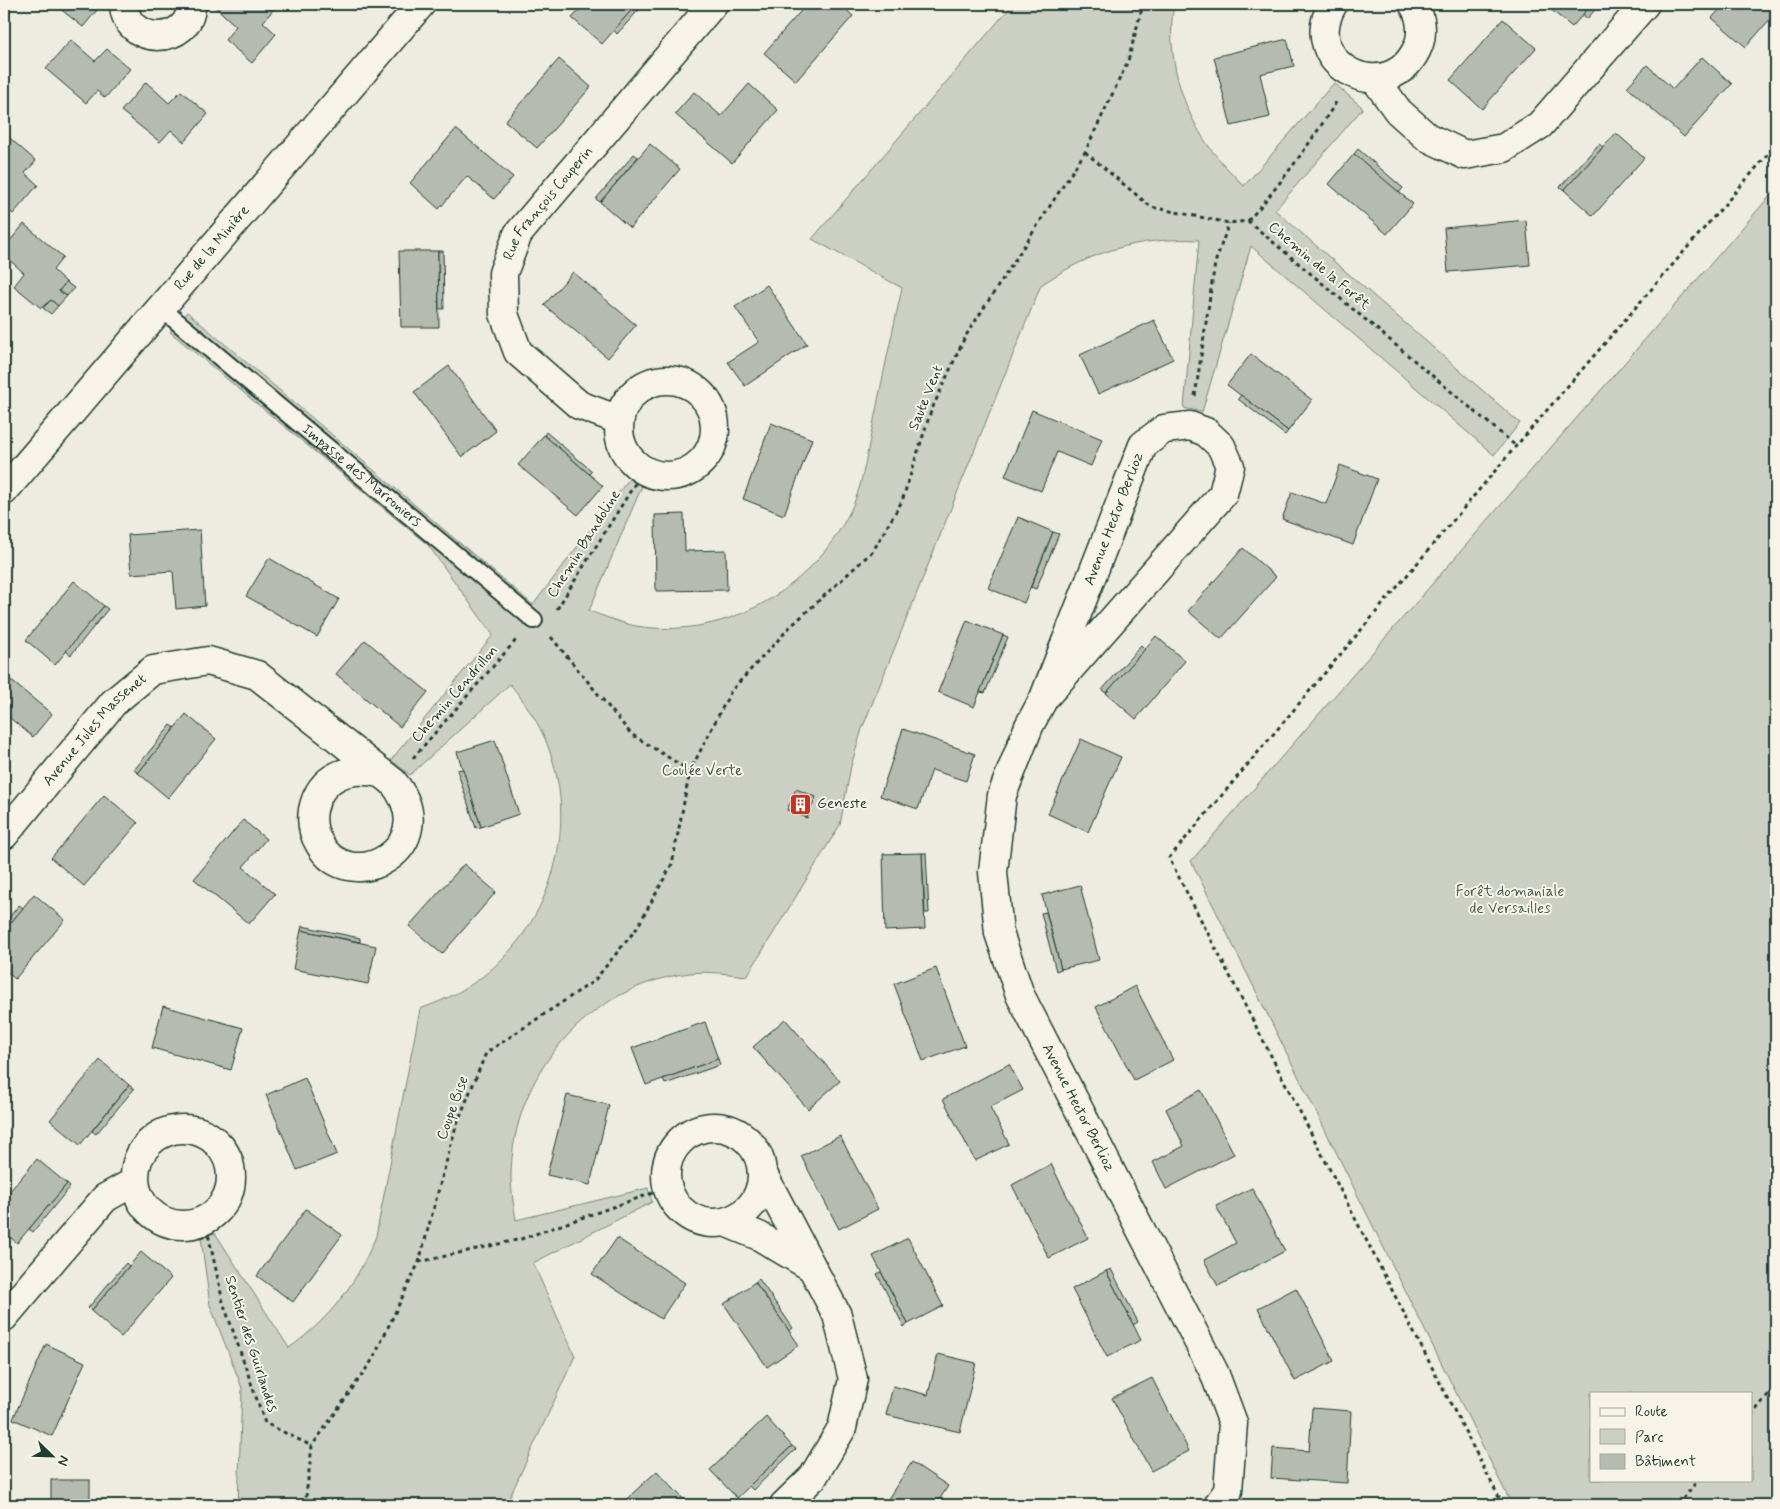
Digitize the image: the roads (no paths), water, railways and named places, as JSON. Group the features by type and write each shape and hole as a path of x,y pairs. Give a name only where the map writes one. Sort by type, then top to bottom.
{"street":[{"path":"124,4 126,17 132,26 150,37 161,37 180,28 187,19 191,4"},
{"name":"Rue de la Minière","path":"4,491 162,309 421,4"},
{"name":"Rue François Couperin","path":"620,420 579,405 518,352 504,314 503,273 518,234 713,4"},
{"path":"1333,4 1328,12 1324,27 1326,42 1331,56 1341,67 1364,77 1427,137 1466,155 1504,148 1540,125 1644,4"},
{"path":"1364,77 1391,75 1405,67 1415,54 1421,39 1421,23 1413,4"},
{"path":"665,380 681,382 696,389 707,401 714,416 716,432 712,448 703,462 690,472 674,477 658,476 643,471 631,461 623,449 619,435 620,420 625,404 636,392 649,383 665,380"},
{"name":"Avenue Hector Berlioz","path":"1044,698 1223,494 1230,466 1221,446 1206,432 1190,426 1164,429 1143,445 1044,698 1030,726 1002,795 993,872 999,933 1020,996 1214,1372 1233,1423 1228,1491 1218,1505"},
{"name":"Avenue Jules Massenet","path":"4,835 114,702 153,670 199,662 208,661 256,674 386,778"},
{"path":"762,1172 761,1185 756,1198 748,1209 725,1222 709,1223 694,1219 681,1210 671,1198 667,1188 666,1167 671,1152 680,1140 693,1131 708,1126 724,1127 738,1133 754,1150 762,1172 837,1315 853,1379 842,1428 813,1477 784,1505"},
{"path":"183,1128 198,1131 212,1139 223,1151 227,1158 231,1182 227,1197 218,1210 205,1220 190,1225 174,1225 159,1220 147,1210 138,1197 134,1182 136,1166 142,1151 153,1139 166,1131 183,1128"},
{"path":"4,1317 105,1198 134,1182"},
{"path":"725,1222 759,1236 811,1267"}],"lane":[{"name":"Impasse des Marroniers","path":"162,309 539,625"}],"place":[{"name":"Geneste","path":"801,804"}],"park label":[{"name":"Coulée Verte","path":"702,771"},
{"name":"Forêt domaniale de Versailles","path":"1510,900"}]}
